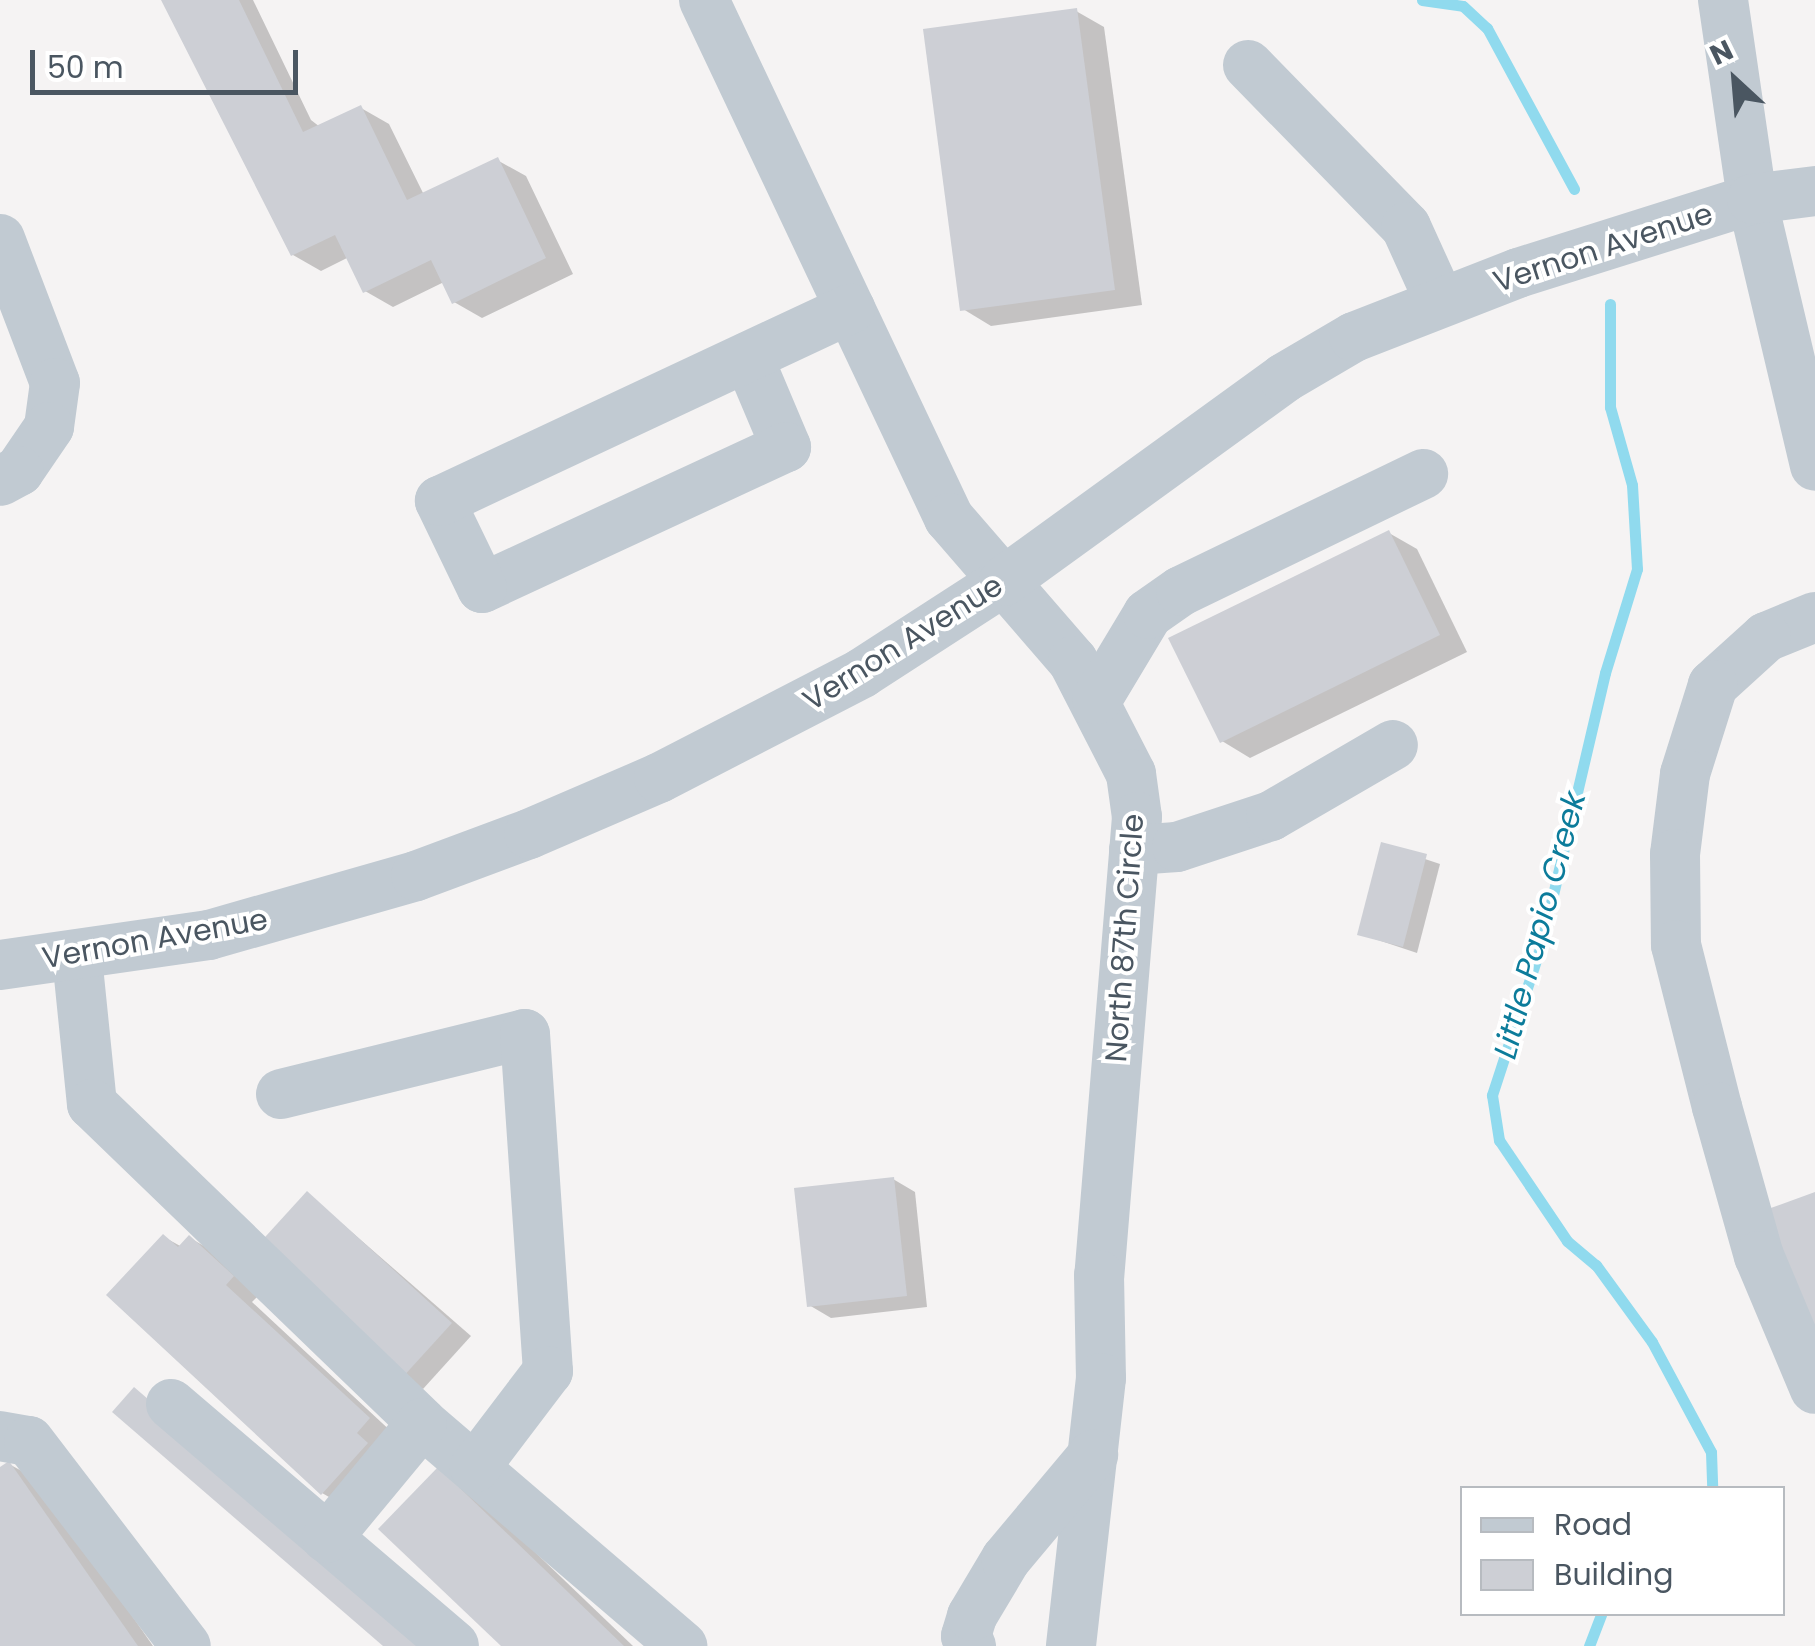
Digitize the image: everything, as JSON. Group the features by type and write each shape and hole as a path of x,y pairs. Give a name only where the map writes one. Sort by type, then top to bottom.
{"street":[{"name":"North 87th Circle","path":"704,0 949,518 1097,699 1131,774 1134,850 1099,1275 1101,1378 1071,1646"},
{"path":"1723,0 1752,199 1815,466"},
{"path":"1248,64 1406,227 1440,302"},
{"name":"Vernon Avenue","path":"1752,199 1815,160"},
{"name":"Vernon Avenue","path":"0,965 77,957 209,935 322,905 529,834 766,726 1004,581 1284,378 1354,338 1440,302 1752,199 1815,191"},
{"path":"0,239 54,383 49,427 19,471 0,481"},
{"path":"748,357 786,448 482,588 440,501 850,309"},
{"path":"1097,699 1148,614 1181,591 1423,474"},
{"path":"1815,617 1766,637 1713,685 1685,774 1675,872 1676,945 1717,1107 1760,1256 1815,1389"},
{"path":"1134,850 1177,847 1271,816 1393,745"},
{"path":"77,957 92,1104 422,1423 682,1646"},
{"path":"281,1094 524,1034 548,1372 475,1467"},
{"path":"171,1404 454,1646"},
{"path":"327,1538 422,1423"},
{"path":"0,1436 29,1441 186,1646"},
{"path":"971,1646 966,1636 972,1616 1006,1559 1094,1455"}],"building":[{"path":"161,0 239,0 303,132 361,105 407,200 498,157 546,258 452,304 431,260 363,293 335,235 291,256"},
{"path":"1077,8 1115,290 960,311 923,29"},
{"path":"1389,530 1440,635 1220,743 1168,638"},
{"path":"1381,842 1427,854 1403,947 1357,935"},
{"path":"894,1177 907,1296 807,1307 794,1188"},
{"path":"307,1191 452,1323 401,1379 256,1247"},
{"path":"1815,1192 1815,1339 1768,1209"},
{"path":"163,1234 178,1247 189,1235 234,1276 226,1285 370,1418 357,1433 368,1443 321,1495 106,1295"},
{"path":"134,1387 434,1646 383,1646 112,1412"},
{"path":"9,1461 138,1646 0,1646 0,1467"},
{"path":"438,1467 624,1646 501,1646 378,1529"}],"waterway":[{"path":"1422,0 1463,6 1487,28 1574,189"},
{"name":"Little Papio Creek","path":"1610,304 1610,407 1632,485 1637,569 1605,673 1541,945 1492,1095 1499,1140 1567,1241 1596,1265 1652,1342 1711,1452 1712,1486"},
{"name":"Little Papio Creek","path":"1589,1646 1600,1616"}]}
